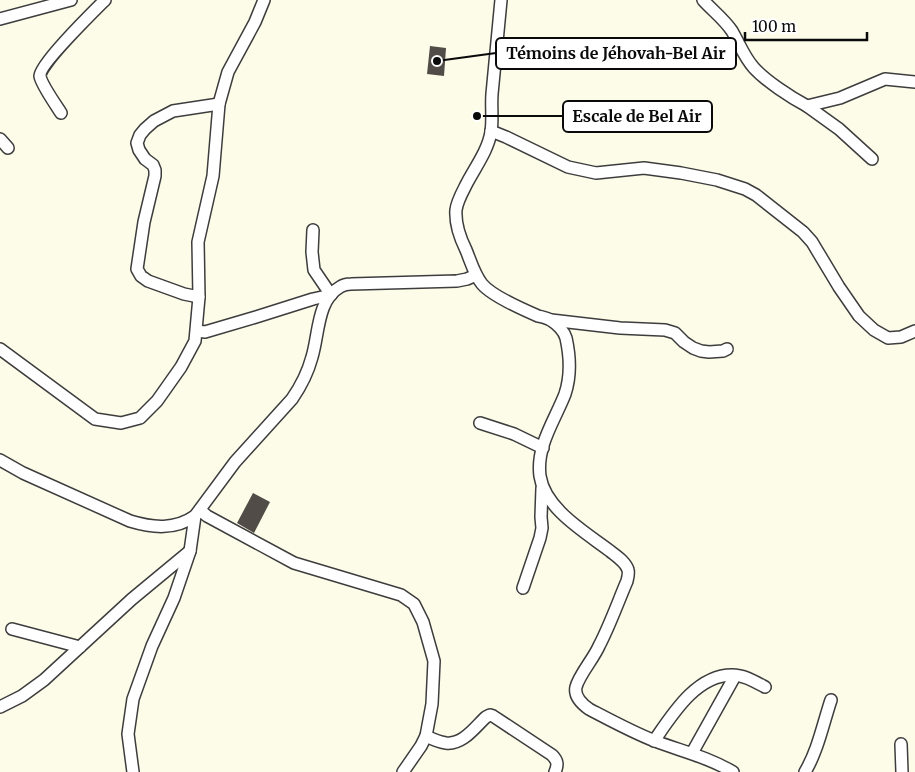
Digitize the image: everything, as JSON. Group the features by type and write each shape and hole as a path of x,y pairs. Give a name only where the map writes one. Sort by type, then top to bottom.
{"street":[{"path":"0,18 71,0"},
{"path":"60,113 42,81 40,74 42,68 105,0"},
{"path":"0,349 95,419 121,423 140,418 158,401 181,367 195,341 199,297 198,242 213,176 222,88 264,0"},
{"path":"501,0 492,94 491,131 484,153 464,189 456,210 456,222 460,238 476,275 484,286 508,302 551,320 620,328 665,330 675,333 684,342 701,351 710,352 728,349"},
{"path":"703,0 732,32 747,59 755,69 783,92 807,106 839,129 872,159"},
{"path":"807,106 840,98 885,79 915,82"},
{"path":"199,297 184,294 148,281 141,276 137,269 144,222 155,170 153,165 145,159 139,150 137,143 140,135 154,121 173,111 219,104"},
{"path":"491,131 568,167 596,173 644,168 717,180 746,189 803,232 812,242 859,316 874,330 888,338 901,337 915,331"},
{"path":"313,230 312,252 314,270 331,295"},
{"path":"0,460 23,473 130,521 157,527 187,522 198,513 235,462 297,392 313,355 325,304 341,286 352,284 457,281 476,275"},
{"path":"197,331 205,332 331,295"},
{"path":"551,320 565,334 569,373 565,393 543,448 540,464 542,483 546,494 555,508 626,564 629,571 627,581 600,644 576,686 576,693 581,703 589,709 654,741 692,753 733,772"},
{"path":"480,423 514,434 543,448"},
{"path":"523,588 537,549 542,528 542,483"},
{"path":"133,772 128,734 133,699 152,646 174,598 190,551 198,513"},
{"path":"198,513 294,563 401,595 414,604 424,622 434,661 432,704 426,736 403,772"},
{"path":"0,707 22,696 44,680 132,599 190,551"},
{"path":"12,629 80,647"},
{"path":"654,741 693,690 716,678 732,675 749,678 764,687"},
{"path":"692,753 735,676"},
{"path":"805,772 818,744 831,700"},
{"path":"426,736 444,743 455,742 468,736 490,715 552,755 557,760 558,766 555,772"},
{"path":"901,744 902,772"}],"building":[{"path":"430,46 446,48 444,76 427,74"},
{"path":"253,493 270,502 254,533 237,523"}],"place":[{"name":"Témoins de Jéhovah-Bel Air","path":"437,61"},
{"name":"Escale de Bel Air","path":"477,116"}]}
